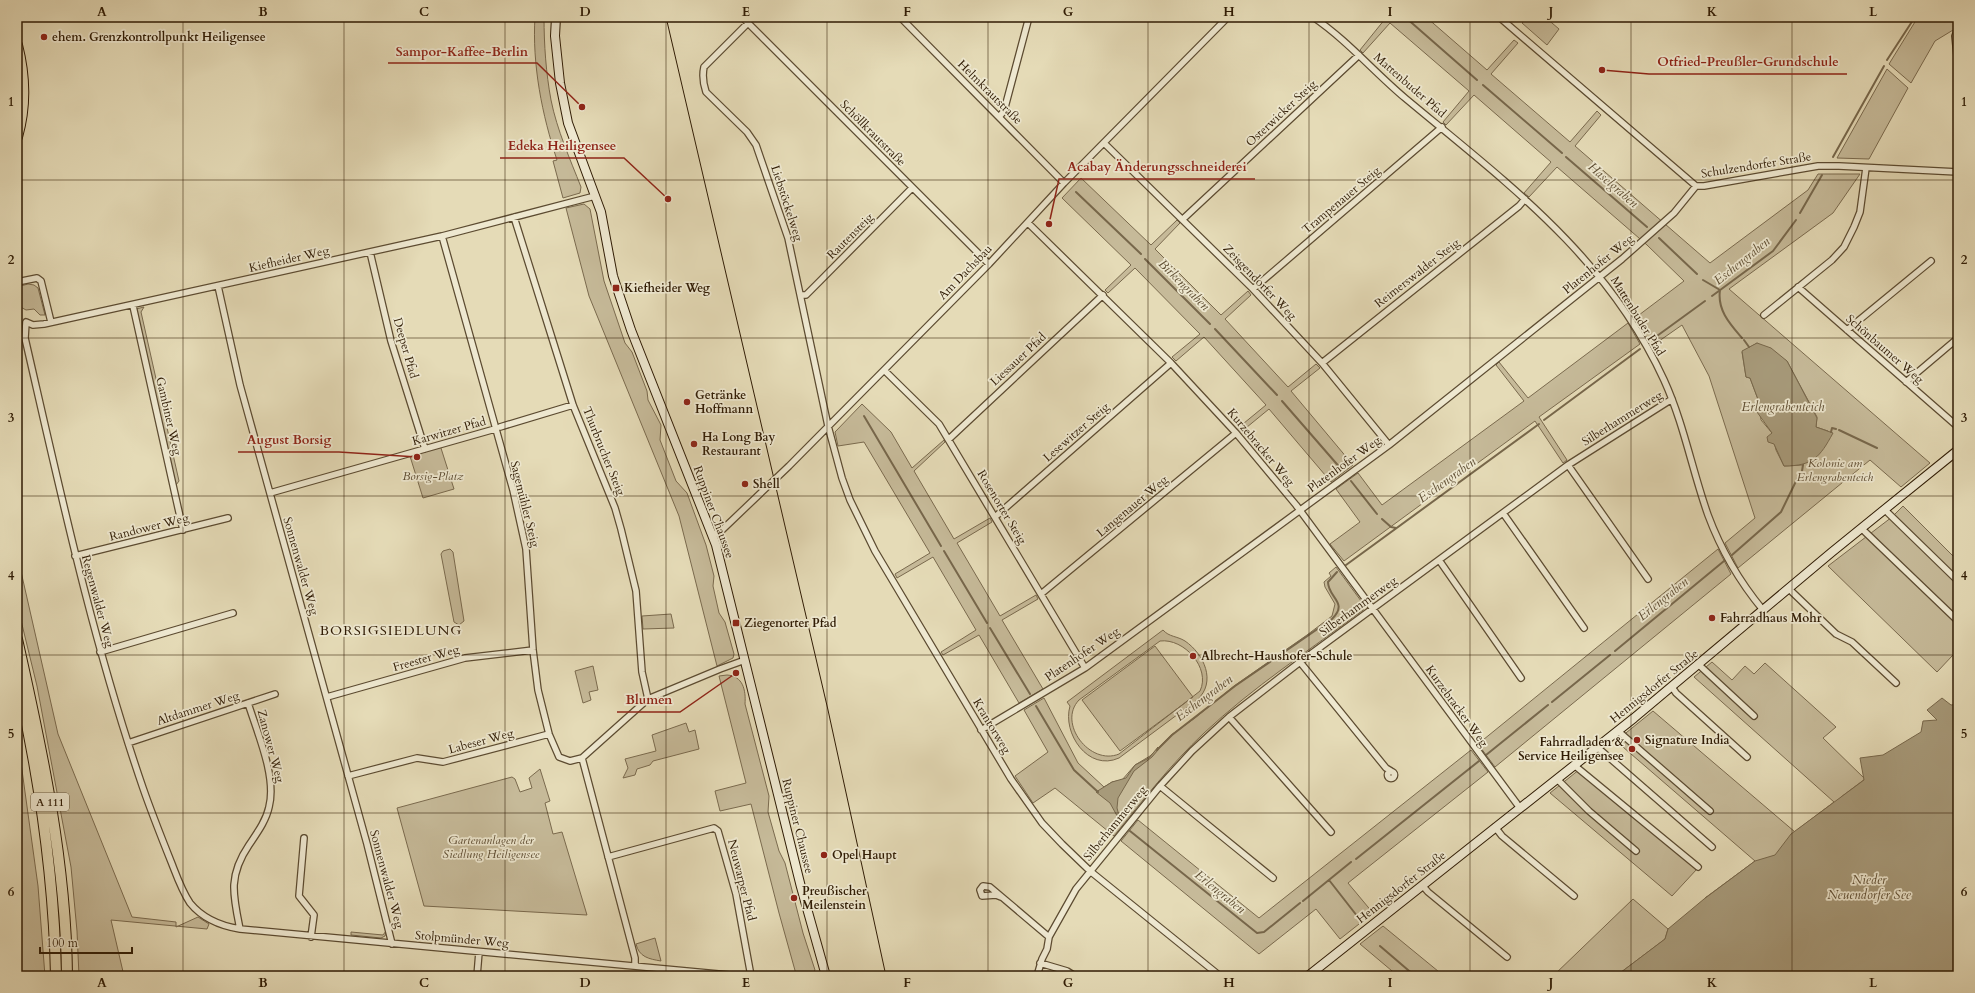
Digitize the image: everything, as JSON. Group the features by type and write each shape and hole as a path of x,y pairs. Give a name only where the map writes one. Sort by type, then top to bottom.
{"highway":[{"path":"17,45 24,92 22,116 17,137"},
{"name":"A 111","path":"17,639 38,735 51,807 63,911 67,976"},
{"name":"A 111","path":"17,678 33,757 44,833 56,976"}],"main road":[{"name":"Ruppiner Chaussee","path":"556,17 556,50 564,105 572,137 601,212 613,276 622,305 713,535 807,908 826,976"},
{"name":"Hennigsdorfer Straße","path":"1308,976 1618,731 1958,450"}],"street":[{"name":"Schöllkrautstraße","path":"742,17 989,264"},
{"name":"Helmkrautstraße","path":"900,17 1064,182"},
{"path":"999,116 1004,111 1029,17"},
{"name":"Am Dachsbau","path":"713,535 722,530 884,370 989,264 1064,182 1228,17"},
{"name":"Mattenbuder Pfad","path":"1313,17 1359,55 1402,95 1525,199 1562,233 1601,276 1635,326 1650,352 1672,399 1715,532 1736,574 1763,610"},
{"name":"Schulzendorfer Straße","path":"1499,17 1696,186 1704,186 1818,166 1958,172"},
{"name":"Liebstöckelweg","path":"748,24 704,67 702,75 706,92 747,132 756,145 788,238 828,426"},
{"path":"1958,29 1955,36 1958,65"},
{"name":"Osterwicker Steig","path":"1183,219 1359,55"},
{"name":"Trampenauer Steig","path":"1253,289 1442,128"},
{"name":"Zeisgendorfer Weg","path":"1104,143 1253,289 1322,363 1389,445"},
{"path":"1958,155 1958,172"},
{"path":"1764,315 1832,260 1847,242 1860,212 1866,168"},
{"name":"Platenhofer Weg","path":"981,730 1085,668 1389,445 1601,276 1656,230 1678,208 1696,186"},
{"name":"Rautensteig","path":"801,295 806,295 912,188"},
{"name":"Kiefheider Weg","path":"52,322 133,306 442,236 595,196"},
{"name":"Reimerswalder Steig","path":"1322,363 1519,206 1525,199"},
{"name":"Thurbrucher Steig","path":"514,217 573,405 615,508 632,569 636,591 642,672 648,699"},
{"name":"Kurzebracker Weg","path":"1028,223 1171,363 1236,433 1300,510 1520,808"},
{"name":"Sagemühler Steig","path":"442,236 497,428 526,549 533,650 538,690 549,734 559,757 570,761 582,758"},
{"name":"Deeper Pfad","path":"370,252 391,341 424,449"},
{"path":"1847,330 1931,261"},
{"path":"17,282 37,278 41,281 52,322"},
{"name":"Sonnenwalder Weg","path":"218,286 240,385 367,844 392,944"},
{"name":"Schönbaumer Weg","path":"1798,287 1958,427"},
{"name":"Liessauer Pfad","path":"948,439 1103,295"},
{"name":"Gambiner Weg","path":"133,306 183,530"},
{"name":"Regenwalder Weg","path":"52,322 33,325 26,322 25,338 75,556 100,652 128,743 158,831 178,881 190,902"},
{"path":"1906,382 1958,338"},
{"name":"Lesewitzer Steig","path":"995,518 1171,363"},
{"name":"Rosenorter Steig","path":"884,370 939,424 1085,668"},
{"name":"Silberhammerweg","path":"1036,976 1040,963 1047,949 1049,937 1071,898 1090,871 1160,786 1192,751 1229,717 1300,662 1568,465 1672,399"},
{"name":"Karwitzer Pfad","path":"270,493 573,405"},
{"name":"Krantorweg","path":"828,426 850,500 875,551 1011,780 1036,815 1062,844 1090,871 1220,976"},
{"name":"Langenauer Weg","path":"1041,594 1236,433"},
{"path":"1568,465 1648,579"},
{"path":"1885,510 1958,581"},
{"path":"1503,513 1584,628"},
{"name":"Randower Weg","path":"75,556 228,518"},
{"path":"1862,529 1958,621"},
{"path":"1439,560 1520,678"},
{"path":"1789,589 1836,634 1852,642 1896,683"},
{"path":"100,652 233,614"},
{"name":"Freester Weg","path":"327,697 465,658 533,650"},
{"path":"635,965 635,958 582,758 648,699 745,660"},
{"path":"1300,662 1388,771"},
{"path":"1699,665 1754,716"},
{"path":"1672,687 1676,693 1747,757"},
{"name":"Altdammer Weg","path":"128,743 276,694"},
{"name":"Zanower Weg","path":"240,929 233,888 234,874 240,858 264,821 270,807 271,790 268,770 248,703"},
{"path":"1229,717 1331,832"},
{"path":"1618,731 1710,811"},
{"name":"Labeser Weg","path":"348,776 417,758 443,762 549,734"},
{"path":"1597,747 1712,847"},
{"path":"1574,765 1698,867"},
{"path":"1557,779 1589,811 1636,851"},
{"path":"1160,786 1273,878"},
{"name":"Neuwarper Pfad","path":"608,857 714,828 718,831 736,894 751,976"},
{"path":"1495,828 1507,841 1574,896"},
{"path":"304,838 299,896 314,915 312,937"},
{"path":"1422,885 1428,892 1507,957"},
{"path":"1001,897 1049,937"},
{"name":"Stolpmünder Weg","path":"190,902 199,912 211,921 225,927 312,937 635,965 740,976"},
{"path":"477,976 479,952"},
{"path":"1040,963 1067,971 1074,976"}],"green space":[{"path":"535,17 544,17 544,38 551,100 560,133 581,187 580,193 563,198 553,161 557,160 539,89 534,35"},
{"name":"Kolonie am Erlengrabenteich","path":"1383,17 1426,17 1487,70 1514,40 1518,43 1491,74 1570,142 1597,111 1601,115 1575,146 1710,263 1808,190 1818,174 1860,174 1833,213 1729,289 1930,463 1901,487 1870,460 1738,568 1725,543 1755,518 1709,376 1682,325 1652,346 1635,318 1684,281 1647,245 1557,167 1529,197 1524,193 1551,162 1474,95 1446,125 1443,122 1469,91 1390,23 1363,53 1360,50 1385,19","holes":["1757,343 1787,361 1817,417 1816,427 1828,431 1803,465 1784,466 1776,450 1772,433 1761,420 1759,402 1750,378 1746,377 1742,352"]},
{"path":"1528,17 1545,17 1559,29 1547,45 1522,23"},
{"path":"1918,17 1958,17 1958,27 1935,41 1911,83 1889,64"},
{"path":"1887,69 1908,88 1869,159 1837,158"},
{"path":"1081,178 1151,245 1177,220 1180,223 1155,249 1221,315 1248,291 1251,295 1225,319 1288,387 1316,364 1320,368 1291,391 1353,465 1331,482 1269,409 1241,432 1238,428 1266,405 1204,337 1176,361 1172,357 1200,334 1135,268 1108,293 1105,290 1131,265 1062,198"},
{"path":"584,204 590,209 604,281 625,343 632,352 647,391 648,400 661,425 660,440 676,481 687,493 706,545 714,576 713,586 719,613 725,622 734,654 733,658 717,666 679,516 589,296 566,208"},
{"path":"28,284 34,285 38,288 45,315 40,315 34,309 26,310 17,305 17,287"},
{"path":"144,307 141,312 179,481 176,485 136,309"},
{"path":"1628,323 1640,344 1539,417 1567,460 1563,463 1535,421 1344,561 1330,544 1360,522 1336,489 1358,473 1382,505 1524,401 1496,365 1499,362 1528,398"},
{"path":"862,404 891,432 912,468 944,440 945,442 914,471 954,539 990,518 992,522 957,543 1000,616 1036,595 1038,599 1002,620 1043,689 1019,703 979,635 943,655 941,652 976,630 933,557 897,578 895,574 930,553 864,442 838,446 835,432"},
{"name":"Borsig-Platz","path":"440,445 454,489 423,498 409,453"},
{"path":"1903,506 1958,561 1958,660 1953,655 1937,672 1828,566 1892,517"},
{"path":"450,549 453,552 464,621 459,625 454,622 441,554 443,551"},
{"path":"1718,549 1731,574 1495,767 1478,744"},
{"path":"17,554 58,734 132,917 176,922 176,926 111,920 124,976 79,976 77,931 71,867 37,686 17,604"},
{"path":"1336,567 1364,605 1363,610 1262,684 1204,733 1169,770 1114,836 1055,788 1033,803 1015,776 1048,752 1024,710 1044,698 1078,763 1104,787 1112,782 1122,780 1135,765 1150,756 1171,735 1195,718 1234,686 1332,616 1335,604 1325,587 1324,582 1331,576 1329,573"},
{"path":"671,614 674,628 643,629 642,616"},
{"path":"1163,630 1168,634 1185,641 1192,647 1198,653 1206,669 1206,685 1203,693 1197,700 1119,758 1108,761 1097,760 1088,755 1080,747 1074,738 1070,727 1070,706 1067,702","holes":["1160,641 1169,641 1186,649 1199,664 1202,673 1200,691 1119,754 1108,756 1097,754 1088,748 1080,740 1074,730 1072,720 1073,709 1079,700"]},
{"path":"1155,646 1193,697 1120,751 1082,700"},
{"path":"1712,662 1732,680 1745,666 1754,674 1765,663 1836,727 1823,738 1865,779 1841,797 1830,811 1797,830 1834,802 1694,677"},
{"path":"593,666 598,690 589,692 591,700 583,703 575,671"},
{"path":"727,675 737,678 744,689 745,704 769,796 768,812 779,851 785,863 803,933 815,970 811,976 796,974 751,804 720,811 715,791 746,783 719,676"},
{"path":"1653,711 1795,832 1792,834 1797,843 1705,898 1755,861 1616,741"},
{"path":"686,723 689,732 695,730 699,749 653,761 650,765 637,769 635,775 623,778 628,768 625,759 656,751 652,735"},
{"path":"17,734 38,886 45,976 17,976"},
{"path":"1471,750 1488,772 1348,883 1373,913 1340,939 1316,909 1259,954 1121,841 1138,820 1259,918"},
{"name":"Gartenanlagen der Siedlung Heiligensee","path":"540,769 550,801 545,803 553,834 562,832 587,915 424,906 397,808 512,777 515,779 520,792 532,788 529,778"},
{"path":"1580,769 1697,869 1672,896 1550,793"},
{"path":"1633,899 1668,929 1665,939 1616,976 1553,976"},
{"path":"198,917 209,924 207,929 178,926"},
{"path":"1383,926 1444,976 1398,976 1360,944"},
{"path":"386,931 385,936 381,938 351,935 351,932 383,935"},
{"path":"655,938 661,961 645,957 637,948 636,944"}],"water":[{"name":"Erlengrabenteich","path":"1757,343 1771,348 1787,361 1817,418 1816,427 1833,433 1824,448 1809,462 1794,466 1784,466 1774,444 1768,442 1767,437 1772,433 1757,412 1759,402 1750,378 1746,377 1742,351"},
{"name":"Nieder Neuendorfer See","path":"1942,698 1951,705 1958,704 1958,976 1616,976 1665,939 1668,929 1704,899 1755,861 1775,855 1791,834 1864,780 1860,758 1883,755 1921,732 1923,721 1937,720 1927,710"},
{"path":"1158,747 1158,750 1152,757 1134,771 1118,798 1117,808 1121,823 1110,803 1096,792 1112,782 1126,778 1135,765 1149,758"}],"waterway":[{"name":"Haselgraben","path":"1405,17 1477,80"},
{"name":"Eschengraben","path":"1887,60 1915,17"},
{"name":"Eschengraben","path":"1833,157 1884,66"},
{"name":"Haselgraben","path":"1483,85 1562,153"},
{"name":"Haselgraben","path":"1566,157 1647,227"},
{"name":"Eschengraben","path":"1800,213 1822,175"},
{"name":"Birkengraben","path":"1076,192 1141,254"},
{"name":"Eschengraben","path":"1712,296 1773,251 1796,220"},
{"name":"Haselgraben","path":"1659,238 1697,274"},
{"name":"Birkengraben","path":"1145,259 1210,324"},
{"name":"Erlengraben","path":"1703,280 1720,290 1720,304 1722,310 1729,322 1742,338"},
{"name":"Eschengraben","path":"1650,341 1705,301"},
{"name":"Birkengraben","path":"1215,329 1277,395"},
{"name":"Erlengraben","path":"1744,340 1749,347"},
{"name":"Eschengraben","path":"1544,420 1640,349"},
{"name":"Birkengraben","path":"1282,401 1342,470"},
{"path":"864,416 941,546"},
{"name":"Eschengraben","path":"1346,565 1539,424"},
{"path":"1831,432 1832,428 1836,429"},
{"path":"1839,430 1877,448"},
{"name":"Erlengraben","path":"1802,471 1803,465"},
{"name":"Erlengraben","path":"1732,555 1781,512 1800,473"},
{"name":"Birkengraben","path":"1351,481 1377,514"},
{"name":"Birkengraben","path":"1382,519 1391,527 1396,528"},
{"path":"944,551 987,623"},
{"name":"Erlengraben","path":"1615,651 1724,561"},
{"name":"Eschengraben","path":"1157,750 1172,735 1235,686 1332,619 1339,608 1328,582 1337,572"},
{"path":"990,628 1030,694"},
{"name":"Erlengraben","path":"1552,702 1610,655"},
{"name":"Erlengraben","path":"1486,755 1548,705"},
{"path":"1036,706 1074,770 1098,792"},
{"name":"Erlengraben","path":"1356,859 1479,761"},
{"name":"Erlengraben","path":"1130,831 1257,933 1264,932 1300,903"},
{"name":"Erlengraben","path":"1303,901 1351,862"},
{"path":"1329,880 1361,921"},
{"path":"1380,946 1415,976"}],"tram line":[{"path":"666,17 828,710 886,976"}],"place":[{"name":"ehem. Grenzkontrollpunkt Heiligensee","path":"44,37"},
{"name":"Otfried-Preußler-Grundschule","path":"1602,70"},
{"name":"Sampor-Kaffee-Berlin","path":"582,107"},
{"name":"Edeka Heiligensee","path":"668,199"},
{"name":"Acabay Änderungsschneiderei","path":"1049,224"},
{"name":"Kiefheider Weg","path":"616,288"},
{"name":"Getränke Hoffmann","path":"687,402"},
{"name":"Ha Long Bay Restaurant","path":"694,444"},
{"name":"August Borsig","path":"417,457"},
{"name":"Shell","path":"745,484"},
{"name":"Fahrradhaus Mohr","path":"1712,618"},
{"name":"Ziegenorter Pfad","path":"736,623"},
{"name":"Albrecht-Haushofer-Schule","path":"1193,656"},
{"name":"Blumen","path":"736,673"},
{"name":"Signature India","path":"1637,740"},
{"name":"Fahrradladen & Service Heiligensee","path":"1632,749"},
{"name":"Opel Haupt","path":"824,855"},
{"name":"Preußischer Meilenstein","path":"794,898"}],"district":[{"name":"BORSIGSIEDLUNG","path":"391,630"}]}
